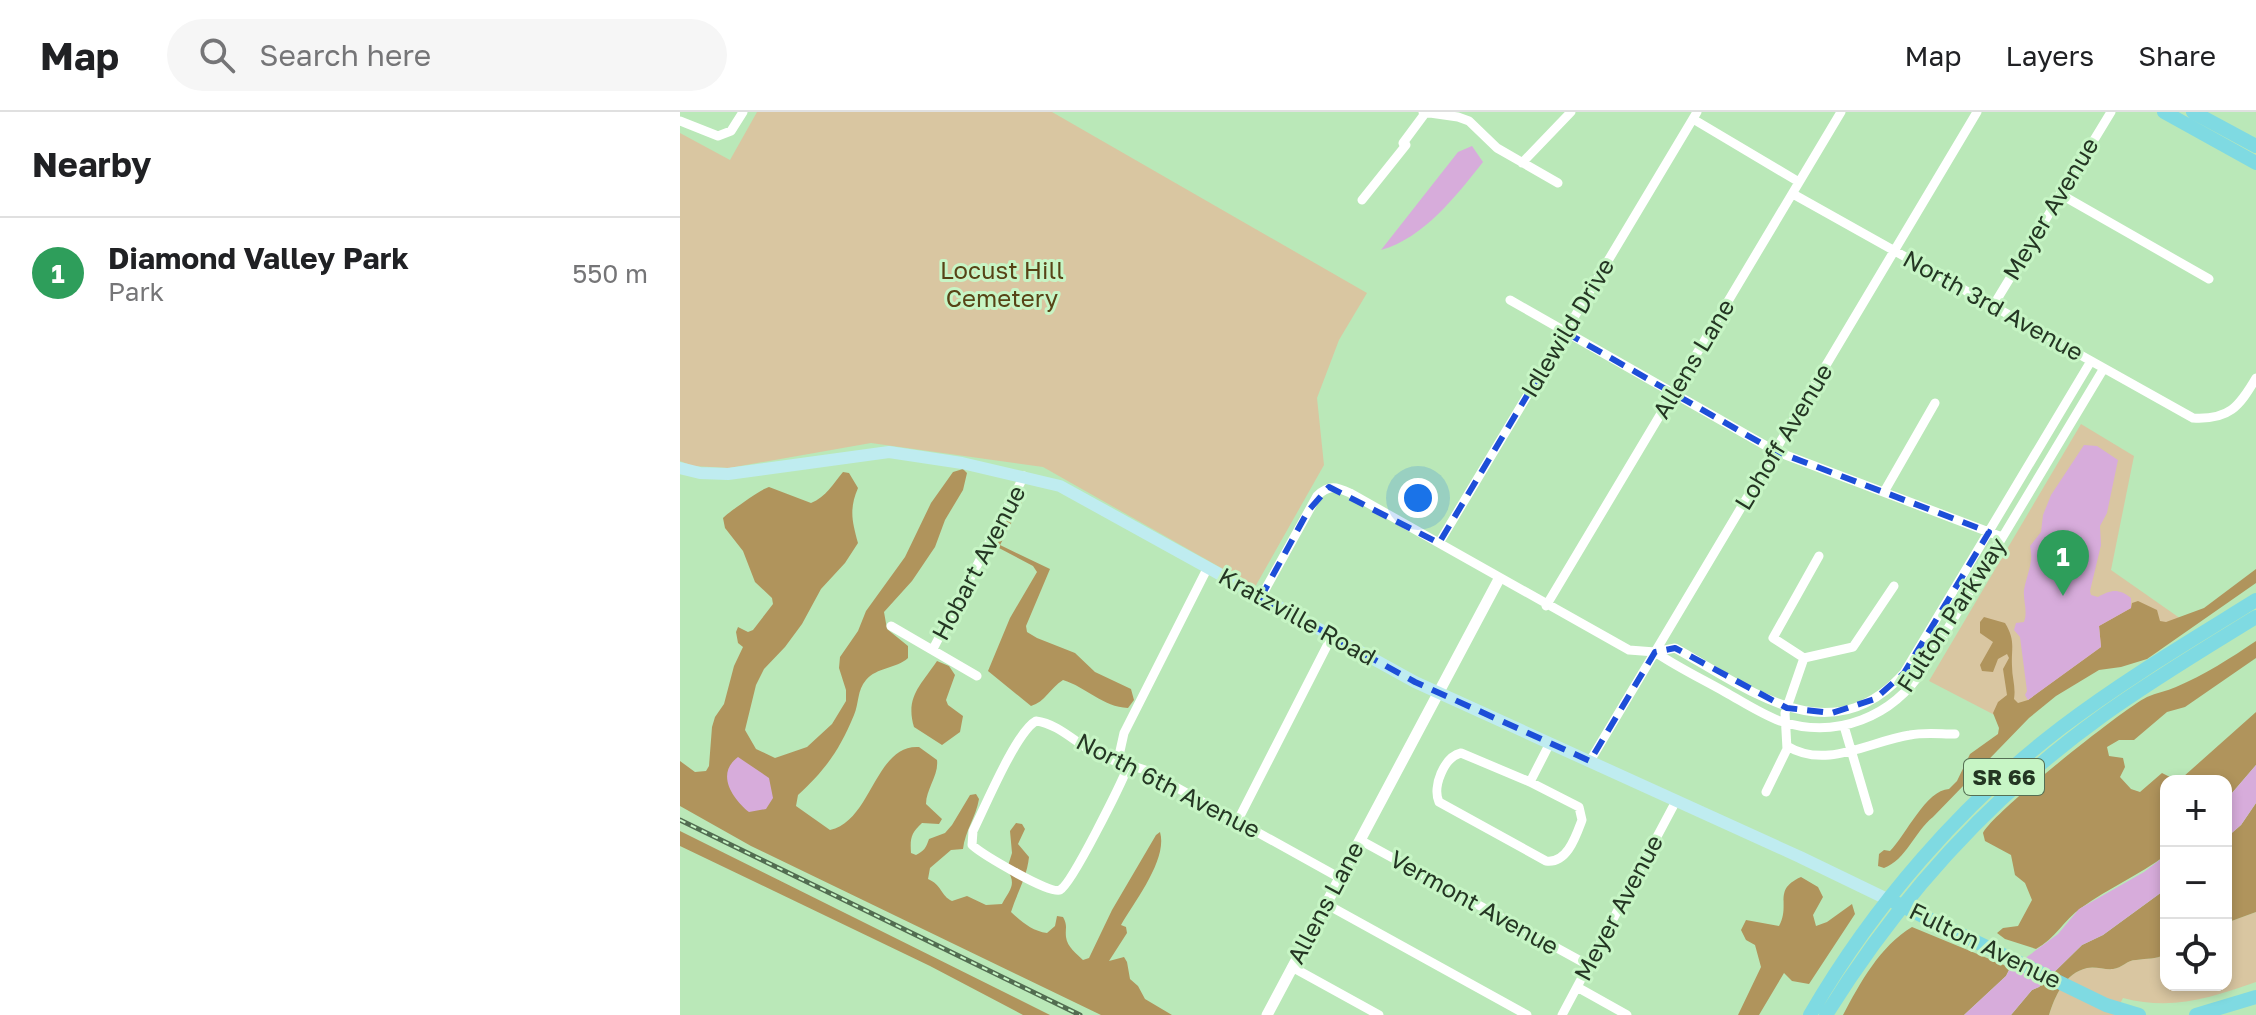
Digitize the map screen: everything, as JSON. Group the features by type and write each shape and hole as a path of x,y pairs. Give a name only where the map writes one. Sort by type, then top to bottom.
{"main road":[{"path":"2164,112 2256,163"},
{"path":"2193,112 2256,146"},
{"name":"Kratzville Road","path":"680,468 728,474 889,452 1024,476 1074,493 1438,692 1895,903"},
{"name":"SR 66","path":"1810,1015 1838,970 1974,804 2059,729 2144,670 2256,600"},
{"name":"SR 66","path":"1826,1015 1895,903 1973,826 2037,767 2144,686 2256,617"},
{"name":"Fulton Avenue","path":"1895,903 2106,1005 2133,1013"},
{"path":"2196,1015 2256,997"}],"street":[{"path":"680,121 718,136 731,131 743,112"},
{"path":"1362,200 1406,145 1403,143 1424,112 1469,121 1490,143 1558,183"},
{"path":"1522,163 1571,112"},
{"name":"Allens Lane","path":"1546,606 1841,112"},
{"name":"Lohoff Avenue","path":"1590,761 1977,112"},
{"name":"Meyer Avenue","path":"1993,306 2111,112"},
{"path":"1695,115 1799,182"},
{"name":"Idlewild Drive","path":"1439,543 1695,115"},
{"name":"North 3rd Avenue","path":"1793,194 2193,418 2217,417 2228,413 2240,405 2256,378"},
{"path":"2060,194 2209,279"},
{"path":"1510,300 1775,451 2002,537"},
{"name":"Fulton Parkway","path":"1655,652 1675,648 1787,708 1820,714 1841,712 1875,699 1893,685 1912,661 2091,361"},
{"name":"Fulton Parkway","path":"1655,652 1768,716 1785,722 1820,728 1844,726 1882,711 1903,696 1915,682 2104,368"},
{"path":"1884,492 1935,403"},
{"name":"Hobart Avenue","path":"933,649 1024,476"},
{"path":"1261,597 1317,496 1324,489 1333,487 1350,493 1629,650 1655,652"},
{"path":"1819,556 1773,638 1804,658 1853,647 1894,586"},
{"path":"1118,760 1124,733 1208,567"},
{"name":"Allens Lane","path":"1267,1015 1499,579"},
{"path":"891,626 977,676"},
{"path":"1238,820 1332,636"},
{"path":"1766,792 1785,755 1787,708 1804,658"},
{"name":"North 6th Avenue","path":"1129,764 1062,890 1052,891 975,848 971,840 973,831 1022,735 1036,721 1047,724 1101,757 1129,764 1238,820 1340,878"},
{"path":"1844,726 1869,811"},
{"path":"1787,746 1812,755 1851,751 1911,734 1955,734"},
{"path":"1530,782 1550,743"},
{"path":"1458,753 1468,754 1530,782 1577,805 1582,814 1580,826 1566,853 1553,862 1442,804 1435,792 1450,759 1458,753"},
{"name":"Meyer Avenue","path":"1562,1015 1676,801"},
{"name":"Vermont Avenue","path":"1360,840 1588,965"},
{"path":"1326,904 1508,1010 1527,1015"},
{"path":"1292,967 1379,1015"},
{"path":"1577,987 1627,1015"}],"highlighted area":[{"path":"1565,332 1775,451 1989,532 1904,673 1875,699 1832,713 1787,708 1675,648 1655,652 1590,761 1415,682 1261,597 1308,511 1329,487 1439,543"}],"green space":[{"name":"Locust Hill Cemetery","path":"757,112 1052,112 1367,293 1339,340 1317,398 1324,465 1255,587 1043,467 871,443 729,468 693,466 680,461 680,133 730,160"},
{"path":"2081,424 2134,456 2111,570 2184,621 2118,646 2010,723 1929,681"},
{"path":"2256,912 2256,982 2232,990 2232,921"},
{"path":"2160,956 2160,991 2228,991 2175,1003 2123,998 2114,1015 2049,1015 2062,986 2079,971 2113,969 2133,960"}],"shaded area":[{"path":"1472,146 1483,162 1450,202 1411,236 1381,250 1458,152"},
{"path":"2084,445 2097,446 2118,460 2107,513 2100,526 2101,545 2091,595 2098,597 2118,591 2131,598 2131,608 2099,626 2101,647 2028,700 2020,637 2014,630 2016,623 2024,622 2025,618 2024,590 2031,563 2030,546 2041,532 2043,515 2051,495"},
{"path":"963,469 967,473 963,490 945,520 935,547 912,581 884,612 887,629 908,646 908,658 866,680 843,739 824,768 798,795 796,806 830,830 844,824 855,813 892,757 904,749 919,747 937,760 926,804 942,819 939,824 922,823 918,827 912,836 911,853 919,854 929,839 945,833 970,795 976,794 979,799 963,849 951,850 930,868 928,879 952,901 967,896 986,905 1002,904 1012,883 1007,869 1012,853 1010,831 1016,823 1022,824 1025,829 1018,844 1029,857 1011,912 1023,923 1047,933 1055,926 1057,916 1063,917 1068,944 1083,960 1089,958 1112,910 1160,832 1161,843 1155,867 1121,925 1126,927 1127,933 1109,961 1124,957 1130,979 1145,999 1172,1015 1101,1015 751,846 680,806 680,761 695,772 706,771 709,766 712,727 724,704 734,666 743,647 738,643 738,627 748,632 753,630 773,604 772,598 755,582 743,551 725,528 723,518 769,487 811,503 825,494 843,472 849,473 858,488 852,515 858,543 845,563 821,589 802,624 764,669 756,685 745,730 756,749 775,758 807,747 832,724 846,701 839,668 840,657 858,631 866,611 905,557 931,503 953,472"},
{"path":"1018,495 1024,495 1023,500 1000,545 1050,569 1026,626 1027,632 1075,653 1095,672 1131,689 1134,700 1128,708 1103,701 1063,680 1031,706 988,671 1010,618 1037,572 1033,566 999,548 997,543"},
{"path":"2256,569 2256,583 2147,659 2099,670 2056,696 2029,718 1927,823 1898,859 1884,868 1878,866 1879,854 1884,850 1890,851 1932,797 1949,789 1957,781 1970,754 1998,734 1993,713 1998,702 2007,695 2003,669 2009,658 2007,654 1998,659 1993,672 1982,671 1980,665 1993,642 1980,633 1980,622 1984,617 2005,623 2011,635 2014,699 2018,703 2028,700 2101,647 2099,626 2131,608 2132,603 2138,601 2157,610 2160,621 2166,622 2204,608"},
{"path":"2256,641 2256,658 2185,707 2167,712 2134,740 2119,740 2107,747 2109,756 2123,758 2125,767 2120,777 2131,789 2140,792 2162,773 2166,775 2160,775 2160,859 2081,908 2036,949 2005,939 1997,933 2003,928 2018,926 2032,900 2025,883 2015,875 2011,855 1985,841 1983,833 1991,822 2059,762 2133,706 2227,660"},
{"path":"937,661 949,666 955,675 946,700 963,716 960,732 942,745 914,727 912,717 916,692"},
{"path":"2256,712 2256,765 2232,793 2232,775 2185,775"},
{"path":"738,757 769,778 773,798 766,809 749,812 732,793 728,771"},
{"path":"2256,765 2256,803 2232,833 2232,793"},
{"path":"2256,803 2256,912 2232,921 2232,833"},
{"path":"680,831 1050,1015 1023,1015 930,966 680,846"},
{"path":"2160,860 2160,893 2103,935 2082,945 2039,987 2032,990 2011,1015 1964,1015 2009,970 2058,934 2079,909"},
{"path":"1801,877 1818,887 1823,897 1813,915 1816,926 1852,904 1855,914 1809,984 1792,981 1784,973 1759,1015 1738,1015 1761,967 1755,945 1746,940 1741,930 1746,920 1779,926 1784,892"},
{"path":"2160,893 2160,956 2133,960 2113,969 2079,971 2062,986 2049,1015 2011,1015 2032,990 2039,987 2082,945 2103,935"},
{"path":"1912,927 2004,965 2009,970 1964,1015 1843,1015 1881,955"}],"railway":[{"path":"680,820 1080,1015"}],"place":[{"name":"Diamond Valley Park","path":"2063,596"}]}
